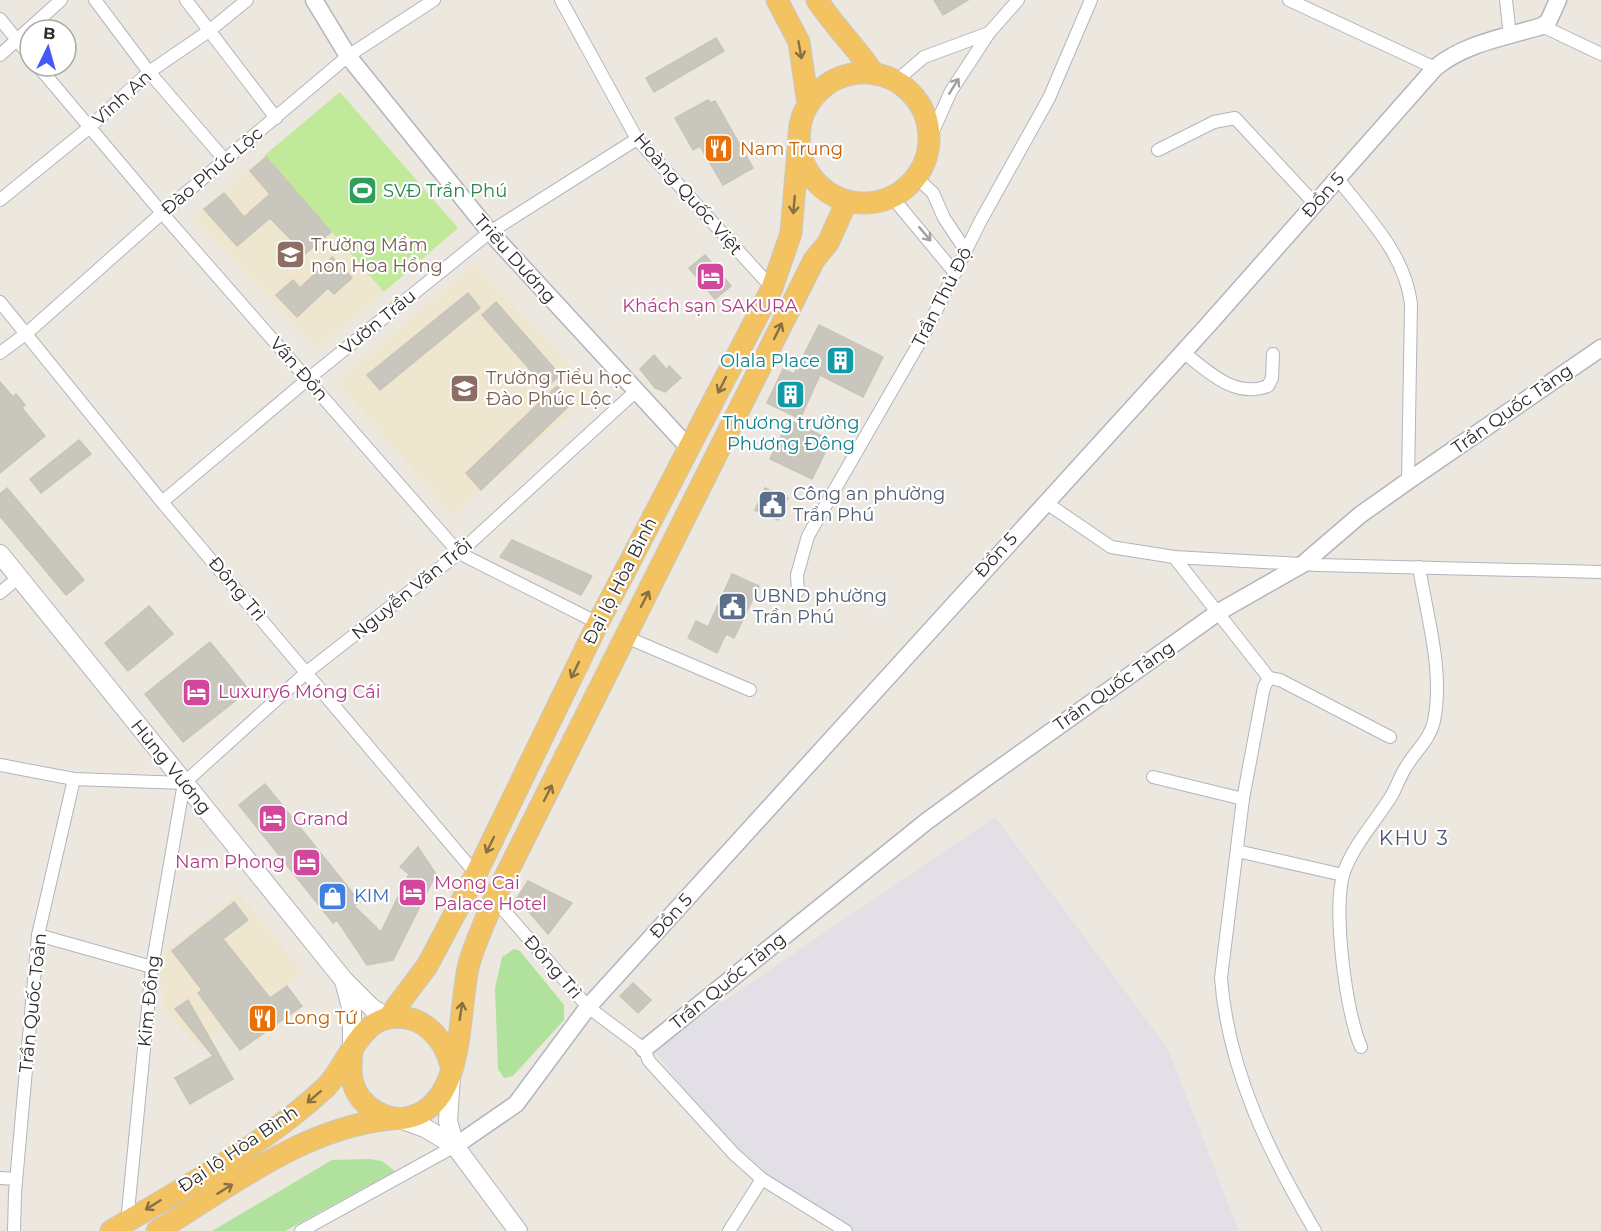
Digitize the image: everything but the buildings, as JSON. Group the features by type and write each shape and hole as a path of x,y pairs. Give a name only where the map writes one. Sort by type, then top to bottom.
{"highway":[{"path":"777,0 799,42 808,104"},
{"path":"817,0 835,25 856,46 874,74"},
{"path":"857,74 874,74 896,81 910,92 921,106 930,138 926,159 916,177 892,196 870,203 847,201 825,190 809,172 800,150 800,126 808,104 824,87 840,78 857,74"},
{"name":"Đại lộ Hòa Bình","path":"388,1018 427,966 476,874 598,623 772,288 791,233 800,126"},
{"name":"Đại lộ Hòa Bình","path":"452,1069 469,963 494,899 814,260 828,243 847,201"},
{"path":"688,451 711,466"},
{"path":"598,623 626,637"},
{"path":"476,874 494,899"},
{"path":"388,1018 418,1022 431,1029 441,1040 452,1069 441,1098 430,1109 416,1116 400,1119 385,1116 371,1109 360,1098 352,1084 352,1052 366,1032 388,1018"},
{"name":"Đại lộ Hòa Bình","path":"119,1226 275,1130 328,1084 352,1052"},
{"name":"Đại lộ Hòa Bình","path":"157,1231 290,1149 316,1137 364,1122 400,1119"}],"main road":[{"name":"Hùng Vương","path":"0,554 343,979 372,1008 388,1018"},
{"path":"343,979 352,1011 352,1052"},
{"path":"452,1069 448,1121 455,1146 518,1231"},
{"path":"400,1119 425,1128 455,1146"}],"street":[{"path":"0,55 61,0"},
{"path":"95,0 149,72 224,159"},
{"path":"186,0 276,118"},
{"name":"Vĩnh An","path":"0,200 90,127 149,72 209,31 247,0"},
{"name":"Triều Dương","path":"314,0 348,56 490,232 688,451"},
{"name":"Đào Phúc Lộc","path":"0,354 27,333 224,159 348,56 434,0"},
{"name":"Hoàng Quốc Việt","path":"561,0 637,139 772,288"},
{"path":"930,138 951,91 989,33 1018,0"},
{"name":"Trần Thủ Độ","path":"798,591 797,574 808,536 925,333 966,251 1049,98 1091,0"},
{"path":"1289,0 1435,68"},
{"path":"1506,0 1510,36"},
{"path":"1558,0 1548,22 1542,27 1601,54"},
{"path":"0,19 17,41"},
{"name":"Đồn 5","path":"455,1146 516,1104 588,1007 1183,352 1435,68 1448,57 1542,27"},
{"path":"896,81 924,57 989,33"},
{"name":"Vân Đồn","path":"48,78 162,213 459,553 598,623"},
{"path":"1158,150 1214,122 1235,118 1315,204"},
{"name":"Vườn Trầu","path":"162,502 308,379 490,232 637,139"},
{"path":"916,177 933,194 944,218 966,251"},
{"path":"1338,179 1395,252 1409,282 1411,304 1408,480"},
{"path":"892,196 955,273"},
{"name":"Đông Trì","path":"0,302 162,502 476,874"},
{"name":"Trần Quốc Tảng","path":"644,1049 927,821 1217,613 1303,564 1360,515 1408,480 1601,348"},
{"path":"1183,352 1226,384 1259,390 1268,386 1272,378 1273,354"},
{"name":"Nguyễn Văn Trỗi","path":"184,783 307,672 459,553 636,391"},
{"path":"1045,502 1111,547 1174,557 1303,564 1601,572"},
{"path":"1174,557 1269,678 1280,680 1390,737"},
{"path":"1361,1047 1353,1031 1341,952 1340,905 1343,875 1352,854 1393,794 1406,766 1428,737 1434,722 1437,673 1419,567"},
{"path":"0,594 19,577"},
{"path":"626,637 750,690"},
{"path":"1269,678 1263,687 1243,799 1221,978 1226,1019 1243,1084 1269,1150 1315,1231"},
{"path":"0,765 74,779 184,783"},
{"path":"1153,777 1243,799"},
{"name":"Trần Quốc Toản","path":"14,1231 16,1179 38,935 74,779"},
{"name":"Kim Đồng","path":"119,1226 152,967 184,783"},
{"path":"1237,851 1343,875"},
{"name":"Đông Trì","path":"494,899 588,1007 644,1049"},
{"path":"38,935 152,967"},
{"path":"644,1049 649,1061 697,1117 734,1155 762,1179 846,1231"},
{"path":"301,1231 455,1146"},
{"path":"0,1178 16,1179"},
{"path":"729,1231 762,1179"}],"shaded area":[{"name":"Trường Mầm non Hoa Hồng","path":"265,155 384,292 318,348 192,218"},
{"name":"Trường Tiểu học Đào Phúc Lộc","path":"475,263 595,394 452,515 337,382"},
{"path":"995,817 1168,1049 1239,1231 848,1231 762,1176 714,1128 653,1049"},
{"path":"238,892 304,973 197,1047 163,1009 159,958"}],"green space":[{"name":"SVĐ Trần Phú","path":"340,92 458,228 384,292 265,155"},
{"path":"514,949 520,951 564,1005 564,1020 513,1076 504,1078 498,1069 495,988 502,957"},
{"path":"332,1160 382,1161 395,1171 285,1231 212,1231"}],"place":[{"name":"Nam Trung","path":"719,149"},
{"name":"SVĐ Trần Phú","path":"362,191"},
{"name":"Trường Mầm non Hoa Hồng","path":"290,255"},
{"name":"Khách sạn SAKURA","path":"710,277"},
{"name":"Olala Place","path":"841,361"},
{"name":"Trường Tiểu học Đào Phúc Lộc","path":"465,388"},
{"name":"Thương trường Phương Đông","path":"791,394"},
{"name":"Công an phường Trần Phú","path":"772,504"},
{"name":"UBND phường Trần Phú","path":"732,606"},
{"name":"Luxury6 Móng Cái","path":"197,692"},
{"name":"Grand","path":"272,819"},
{"name":"Nam Phong","path":"306,862"},
{"name":"Mong Cai Palace Hotel","path":"413,893"},
{"name":"KIM","path":"333,896"},
{"name":"Long Tứ","path":"263,1018"}],"district":[{"name":"KHU 3","path":"1414,838"}]}
